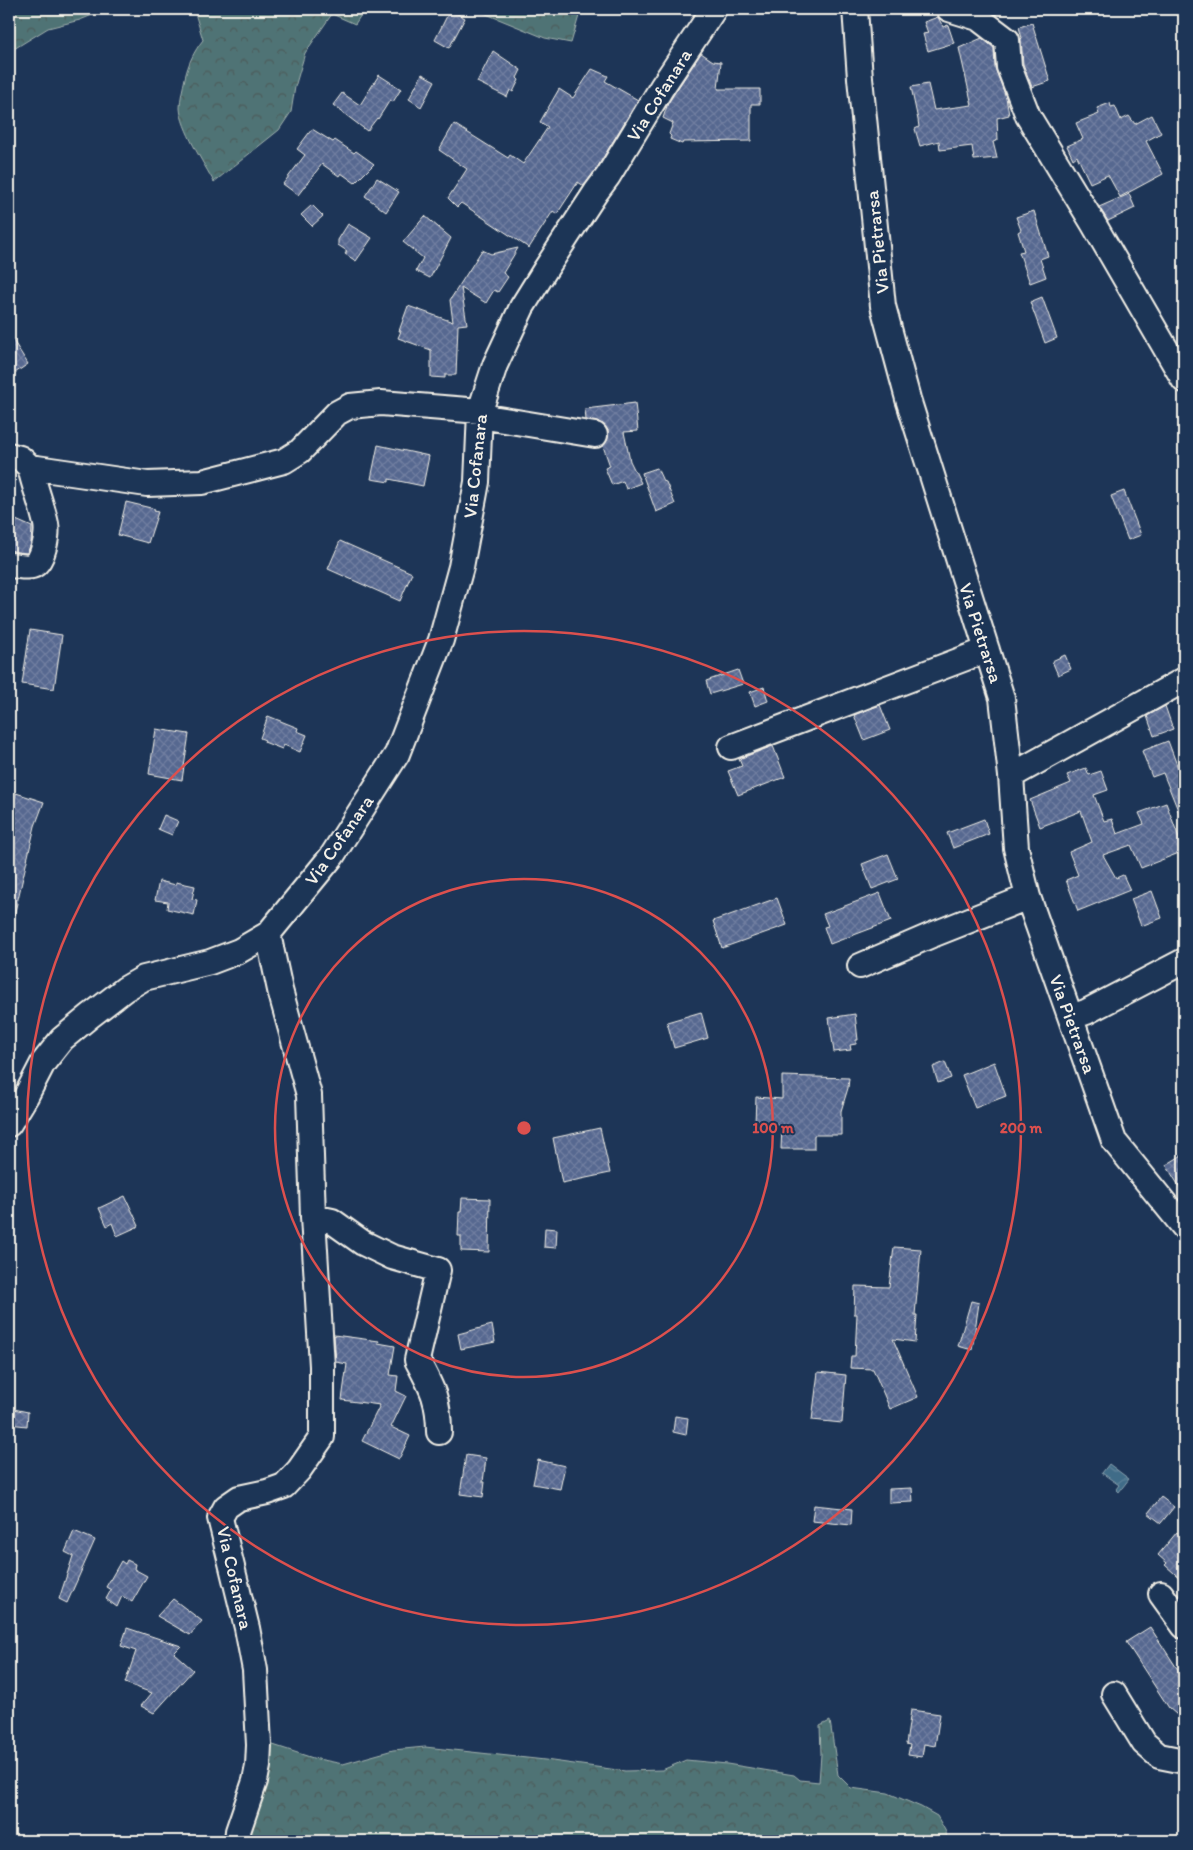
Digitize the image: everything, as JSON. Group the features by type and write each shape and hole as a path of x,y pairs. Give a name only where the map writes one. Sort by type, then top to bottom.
{"street":[{"name":"Via Cofanara","path":"9,1124 43,1063 62,1039 125,989 144,978 210,962 232,954 268,934 332,856 397,754 442,640 461,566 477,482 480,411 495,365 522,307 714,9"},
{"name":"Via Pietrarsa","path":"856,9 860,78 883,306 908,399 1002,698 1011,776 1016,848 1028,897 1114,1141 1184,1227"},
{"path":"949,9 978,18 1007,40 1009,67 1028,116 1093,223 1184,380"},
{"path":"9,455 20,458 30,467 147,484 202,482 284,461 300,451 337,413 350,406 381,403 480,411 492,418 595,435"},
{"path":"9,565 30,567 38,564 42,558 46,526 30,467"},
{"path":"731,747 987,650"},
{"path":"1011,776 1184,680"},
{"path":"860,966 1028,897"},
{"name":"Via Cofanara","path":"237,1841 238,1831 255,1781 259,1745 255,1679 248,1628 220,1518 226,1507 239,1498 284,1486 299,1470 322,1437 322,1366 313,1216 309,1095 280,990 268,934"},
{"path":"1071,1017 1086,1012 1184,961"},
{"path":"313,1216 332,1221 363,1243 392,1257 438,1270 417,1360 432,1388 439,1412 439,1432"},
{"path":"1161,1594 1184,1626"},
{"path":"1114,1694 1144,1743 1159,1756 1184,1761"}],"green space":[{"path":"9,9 107,9 80,20 48,28 9,52"},
{"path":"191,9 365,9 355,24 332,14 305,53 295,87 291,112 279,130 214,182 199,156 181,116 182,93 188,68 194,53 203,40 195,13"},
{"path":"474,9 581,9 571,43 545,38"},
{"path":"830,1721 838,1775 851,1788 888,1793 937,1816 946,1832 947,1841 245,1841 270,1744 313,1758 343,1764 393,1750 425,1747 625,1771 662,1770 686,1760 727,1764 794,1775 800,1780 819,1782 820,1726"}],"water":[{"path":"1109,1464 1129,1479 1119,1492 1116,1489 1119,1485 1102,1473"}],"building":[{"path":"450,10 465,18 449,48 435,40"},
{"path":"938,17 943,27 948,25 954,43 928,51 923,34 928,33 924,22"},
{"path":"1032,23 1050,81 1032,87 1023,64 1022,38 1019,27"},
{"path":"982,38 994,48 995,68 1006,97 1009,115 997,118 998,140 993,142 997,158 974,160 972,146 940,150 939,141 920,146 915,129 919,127 911,87 928,84 934,110 972,105 959,48"},
{"path":"493,51 521,70 517,78 519,80 513,92 510,90 507,97 477,82"},
{"path":"701,53 713,61 721,62 718,89 760,89 760,104 751,104 751,141 683,142 682,144 670,139 671,136 669,134 673,123 663,118 668,103"},
{"path":"592,69 608,76 605,81 638,100 584,186 578,182 557,214 553,211 529,248 461,203 457,207 448,198 467,169 439,150 454,124 508,158 510,155 523,164 548,127 540,122 559,89 573,98"},
{"path":"422,74 435,81 421,107 409,99"},
{"path":"379,75 401,89 393,102 390,100 378,119 367,131 333,105 342,93 360,105"},
{"path":"1110,103 1111,107 1115,106 1121,120 1129,116 1135,124 1152,115 1161,133 1146,141 1163,174 1120,197 1108,175 1090,183 1077,156 1073,159 1067,146 1083,139 1076,123 1099,114 1097,108"},
{"path":"312,129 333,142 335,140 354,153 356,151 374,164 355,183 341,173 339,176 322,164 298,195 283,184 305,155 297,149"},
{"path":"377,178 399,192 386,212 365,196"},
{"path":"1129,194 1135,208 1108,221 1099,207"},
{"path":"312,205 323,216 312,226 301,215"},
{"path":"1034,211 1048,256 1040,259 1046,277 1030,283 1019,252 1024,251 1018,232 1021,230 1016,217"},
{"path":"425,216 451,238 430,278 416,271 423,258 403,242"},
{"path":"348,224 372,238 356,261 345,254 347,251 338,245 338,240"},
{"path":"518,248 503,273 508,277 498,292 494,290 486,303 461,288 467,324 458,325 456,375 445,375 445,378 431,377 431,350 398,338 408,306 453,322 450,300 482,250 491,254"},
{"path":"1042,297 1057,338 1045,343 1030,302"},
{"path":"9,334 28,364 9,377"},
{"path":"635,403 638,431 624,432 630,461 641,483 626,489 623,481 612,485 605,468 610,466 603,446 608,438 608,430 603,424 586,420 585,409"},
{"path":"378,445 429,456 423,486 389,479 389,482 371,479"},
{"path":"657,468 663,481 666,482 675,504 656,512 642,473"},
{"path":"1124,491 1141,535 1128,540 1111,496"},
{"path":"126,502 155,509 154,511 158,512 148,543 118,535"},
{"path":"9,517 32,527 31,544 27,553 9,549"},
{"path":"340,541 412,573 400,601 328,569"},
{"path":"30,630 62,635 54,689 22,684"},
{"path":"1065,655 1071,669 1058,675 1052,661"},
{"path":"738,670 743,684 710,694 706,681"},
{"path":"764,687 768,701 755,706 750,692"},
{"path":"880,705 890,730 864,740 854,715"},
{"path":"1165,706 1173,729 1154,736 1147,716"},
{"path":"268,716 298,728 297,731 307,735 300,752 284,745 282,749 264,742 265,740 260,738"},
{"path":"156,729 189,734 182,780 149,774"},
{"path":"1168,741 1184,784 1184,825 1163,773 1152,777 1142,751"},
{"path":"773,746 785,777 738,795 728,771 742,766 739,759"},
{"path":"1086,768 1089,775 1101,771 1108,790 1094,795 1104,821 1112,819 1117,834 1144,824 1139,813 1166,803 1184,851 1141,868 1131,845 1103,855 1116,878 1123,875 1130,890 1078,911 1066,880 1078,875 1069,852 1092,842 1081,811 1040,827 1030,800 1071,783 1067,775"},
{"path":"16,793 44,802 35,826 14,916 9,915 9,823"},
{"path":"164,815 178,821 172,835 158,829"},
{"path":"984,819 989,834 953,848 947,833"},
{"path":"888,854 898,879 872,889 862,864"},
{"path":"159,881 176,885 176,882 195,886 192,899 197,900 194,915 167,909 168,902 155,900"},
{"path":"1152,891 1162,918 1141,926 1131,899"},
{"path":"880,893 891,921 830,944 824,927 828,926 823,914"},
{"path":"777,898 787,925 722,948 713,921"},
{"path":"701,1012 708,1038 674,1048 667,1022"},
{"path":"855,1014 858,1040 856,1040 856,1044 850,1045 851,1050 834,1052 829,1018"},
{"path":"945,1062 951,1078 938,1083 933,1067"},
{"path":"994,1062 1006,1096 975,1108 962,1075"},
{"path":"782,1076 849,1078 841,1111 841,1135 814,1135 814,1149 781,1149 782,1126 755,1123 756,1097 782,1099"},
{"path":"600,1128 610,1173 562,1183 553,1138"},
{"path":"1184,1154 1184,1194 1166,1165"},
{"path":"125,1196 139,1226 117,1236 112,1223 107,1226 99,1208"},
{"path":"462,1198 490,1199 489,1252 461,1251 461,1236 458,1236 459,1212 461,1212"},
{"path":"545,1228 557,1229 556,1248 544,1247"},
{"path":"894,1247 921,1249 915,1315 917,1315 915,1342 893,1339 918,1397 890,1409 873,1369 850,1368 851,1356 855,1356 857,1314 854,1314 855,1286 889,1287"},
{"path":"971,1301 979,1303 972,1350 958,1346"},
{"path":"492,1325 495,1342 461,1349 458,1334"},
{"path":"334,1335 379,1341 378,1343 395,1346 390,1375 398,1376 396,1391 406,1396 391,1427 410,1436 399,1459 362,1441 380,1405 342,1400 347,1364 336,1362"},
{"path":"818,1372 846,1375 842,1423 812,1420"},
{"path":"9,1408 28,1412 27,1426 9,1424"},
{"path":"675,1416 688,1418 686,1435 673,1432"},
{"path":"466,1455 486,1458 483,1497 460,1494"},
{"path":"538,1460 565,1466 560,1489 533,1484"},
{"path":"912,1488 913,1502 889,1503 889,1489"},
{"path":"1161,1497 1174,1507 1161,1523 1148,1513"},
{"path":"814,1505 852,1509 851,1525 812,1521"},
{"path":"74,1531 95,1540 67,1603 59,1599 73,1556 65,1552"},
{"path":"1177,1532 1184,1538 1184,1582 1165,1565 1167,1563 1158,1555"},
{"path":"127,1560 135,1564 134,1569 147,1576 132,1602 122,1596 117,1607 106,1599 111,1590 106,1587 121,1561 125,1564"},
{"path":"173,1599 202,1621 190,1635 157,1616"},
{"path":"1150,1627 1184,1679 1184,1721 1169,1708 1126,1642"},
{"path":"127,1628 181,1646 174,1653 193,1670 154,1713 141,1706 152,1693 125,1683 136,1651 121,1646"},
{"path":"911,1710 940,1714 935,1746 924,1744 922,1757 908,1755 910,1745 906,1744"}]}
